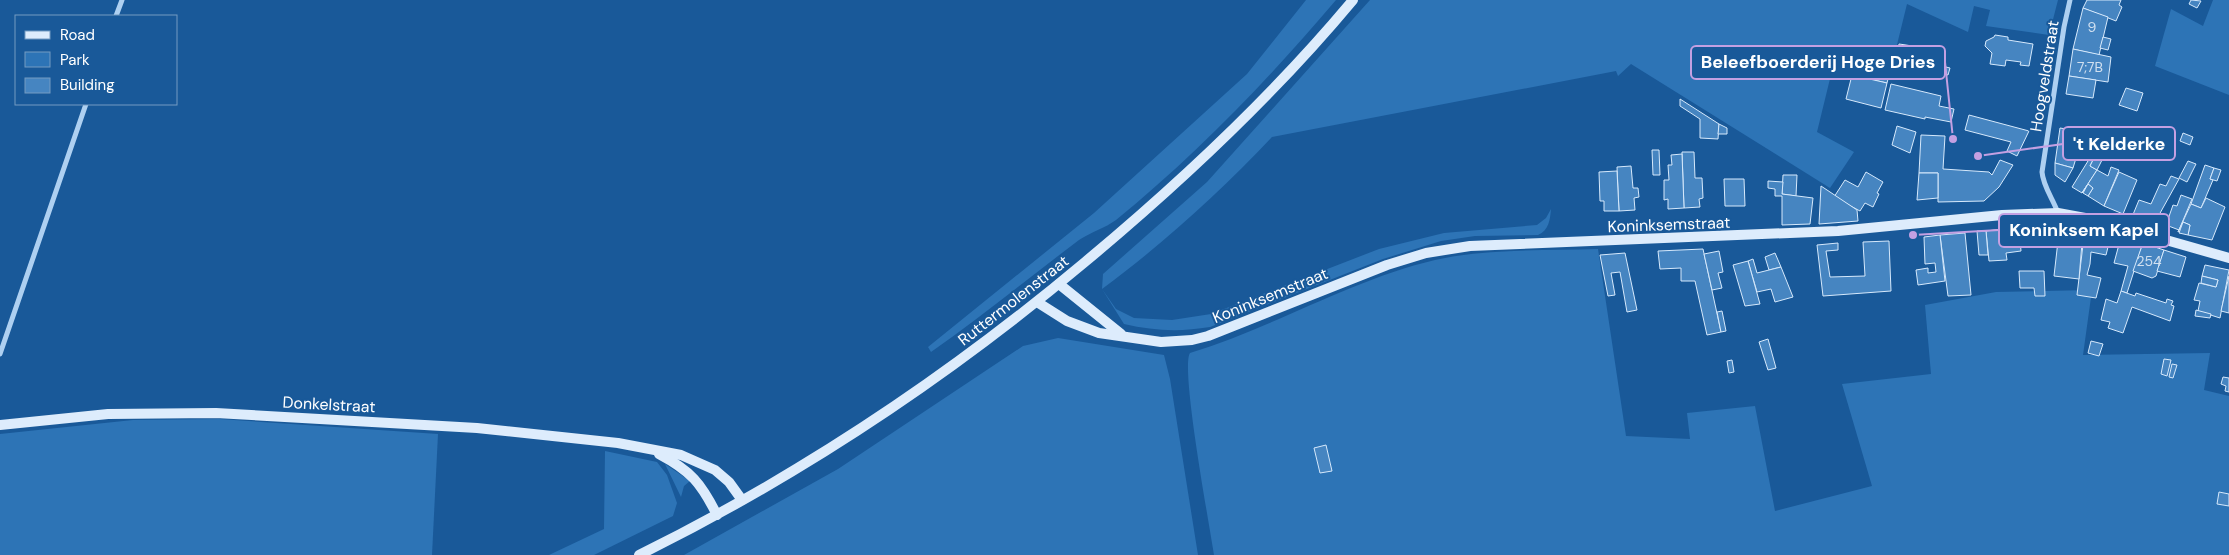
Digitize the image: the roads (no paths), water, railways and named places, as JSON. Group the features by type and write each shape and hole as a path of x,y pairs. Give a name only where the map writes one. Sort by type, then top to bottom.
{"street":[{"path":"116,15 122,0"},
{"name":"Ruttermolenstraat","path":"639,555 717,515 810,462 905,400 1037,302 1124,231 1214,148 1320,40 1353,0"},
{"name":"Hoogveldstraat","path":"2058,212 2050,192 2043,182 2042,172 2064,27 2070,0"},
{"path":"0,354 86,105"},
{"name":"Koninksemstraat","path":"1037,302 1067,321 1099,333 1161,342 1192,340 1208,336 1387,265 1426,253 1470,246 1838,231 2002,215 2058,212 2096,220 2229,258"},
{"name":"Koninksemstraat","path":"1059,284 1122,335"},
{"name":"Donkelstraat","path":"0,425 108,414 216,413 477,428 618,443 681,455 715,470 729,482 742,500"},
{"name":"Donkelstraat","path":"655,451 692,476 703,488 717,515"}],"place":[{"name":"Beleefboerderij Hoge Dries","path":"1953,139"},
{"name":"'t Kelderke","path":"1978,156"},
{"name":"Koninksem Kapel","path":"1913,235"}]}
